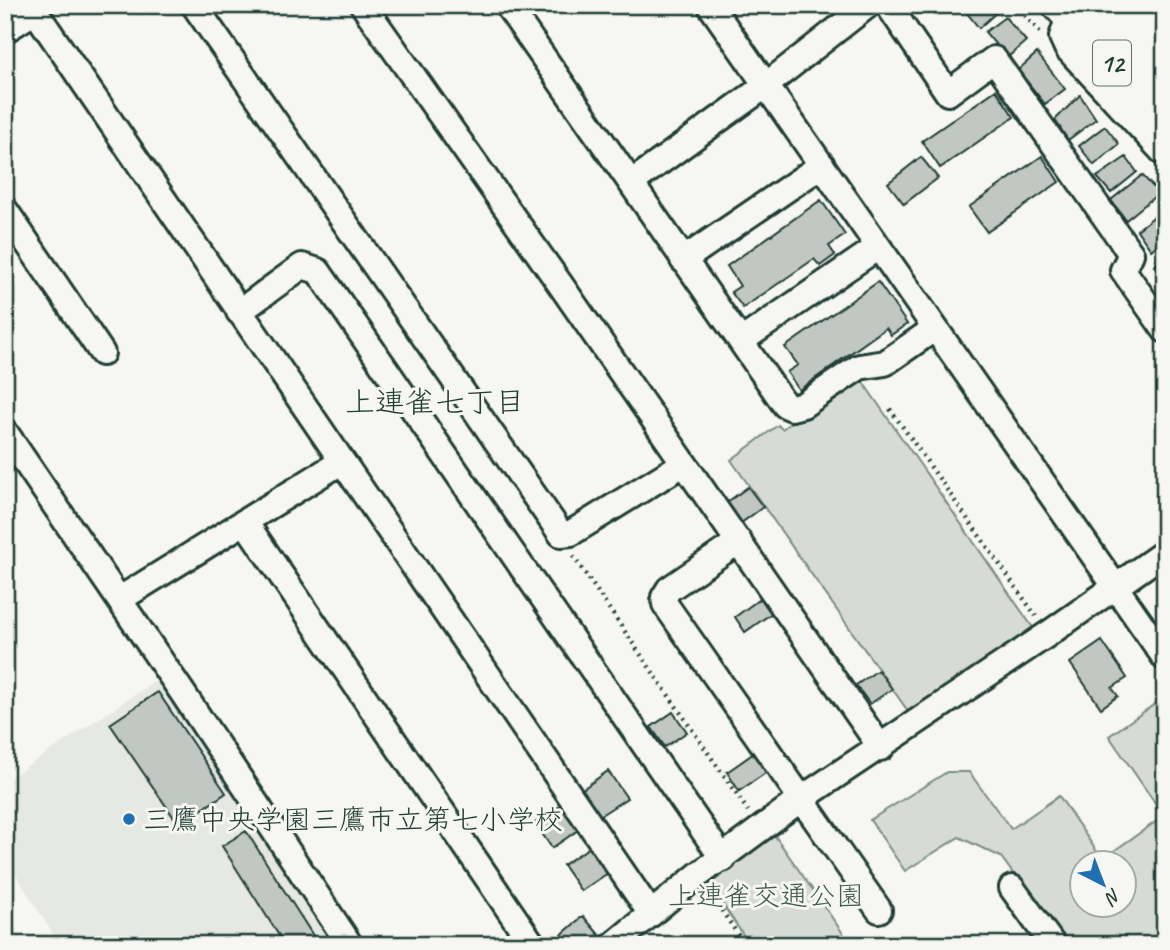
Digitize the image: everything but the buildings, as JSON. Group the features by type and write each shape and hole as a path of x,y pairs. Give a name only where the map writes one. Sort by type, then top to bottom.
{"main road":[{"name":"12","path":"1098,5 1160,72"},
{"name":"12","path":"1064,11 1165,120"}],"street":[{"path":"194,5 561,534 570,533 683,464"},
{"path":"363,5 561,284 881,748"},
{"path":"506,5 785,405 792,408 803,405 859,367 885,363 934,329"},
{"path":"710,5 1165,658"},
{"path":"888,5 948,93 995,59 1131,254 1122,271 1165,330"},
{"path":"1131,5 1164,44 1160,72"},
{"path":"631,183 765,86 863,7"},
{"path":"5,30 35,11 651,914"},
{"path":"1064,11 1062,37 1067,48 1165,155"},
{"path":"683,260 822,165"},
{"path":"5,210 102,353"},
{"path":"741,341 878,247"},
{"path":"239,312 302,266 318,271 723,859"},
{"path":"5,432 120,599 350,945"},
{"path":"120,599 341,461"},
{"path":"246,522 533,945"},
{"path":"738,541 669,589 664,597 665,604 879,909"},
{"path":"612,945 698,876 802,799 1115,589 1165,552"},
{"path":"1012,888 1053,945"}],"path":[{"path":"890,409 1048,634"},
{"path":"561,534 563,542 761,830"},
{"path":"698,876 745,945"}],"shaded area":[{"name":"三鷹中央学園三鷹市立第七小学校","path":"160,678 335,945 60,945 5,857 5,781"}],"green space":[{"path":"858,375 1038,635 915,721 731,460 778,425 782,429"},
{"path":"1165,697 1165,945 1065,945 1001,857 959,837 905,871 870,820 947,772 969,772 1011,829 1059,796 1094,848 1068,848 1068,918 1138,918 1138,848 1118,848 1164,816 1109,736"},
{"name":"上連雀交通公園","path":"773,833 851,945 750,945 715,893 712,881"}],"place":[{"name":"三鷹中央学園三鷹市立第七小学校","path":"129,819"}],"district":[{"name":"上連雀七丁目","path":"435,402"}]}
